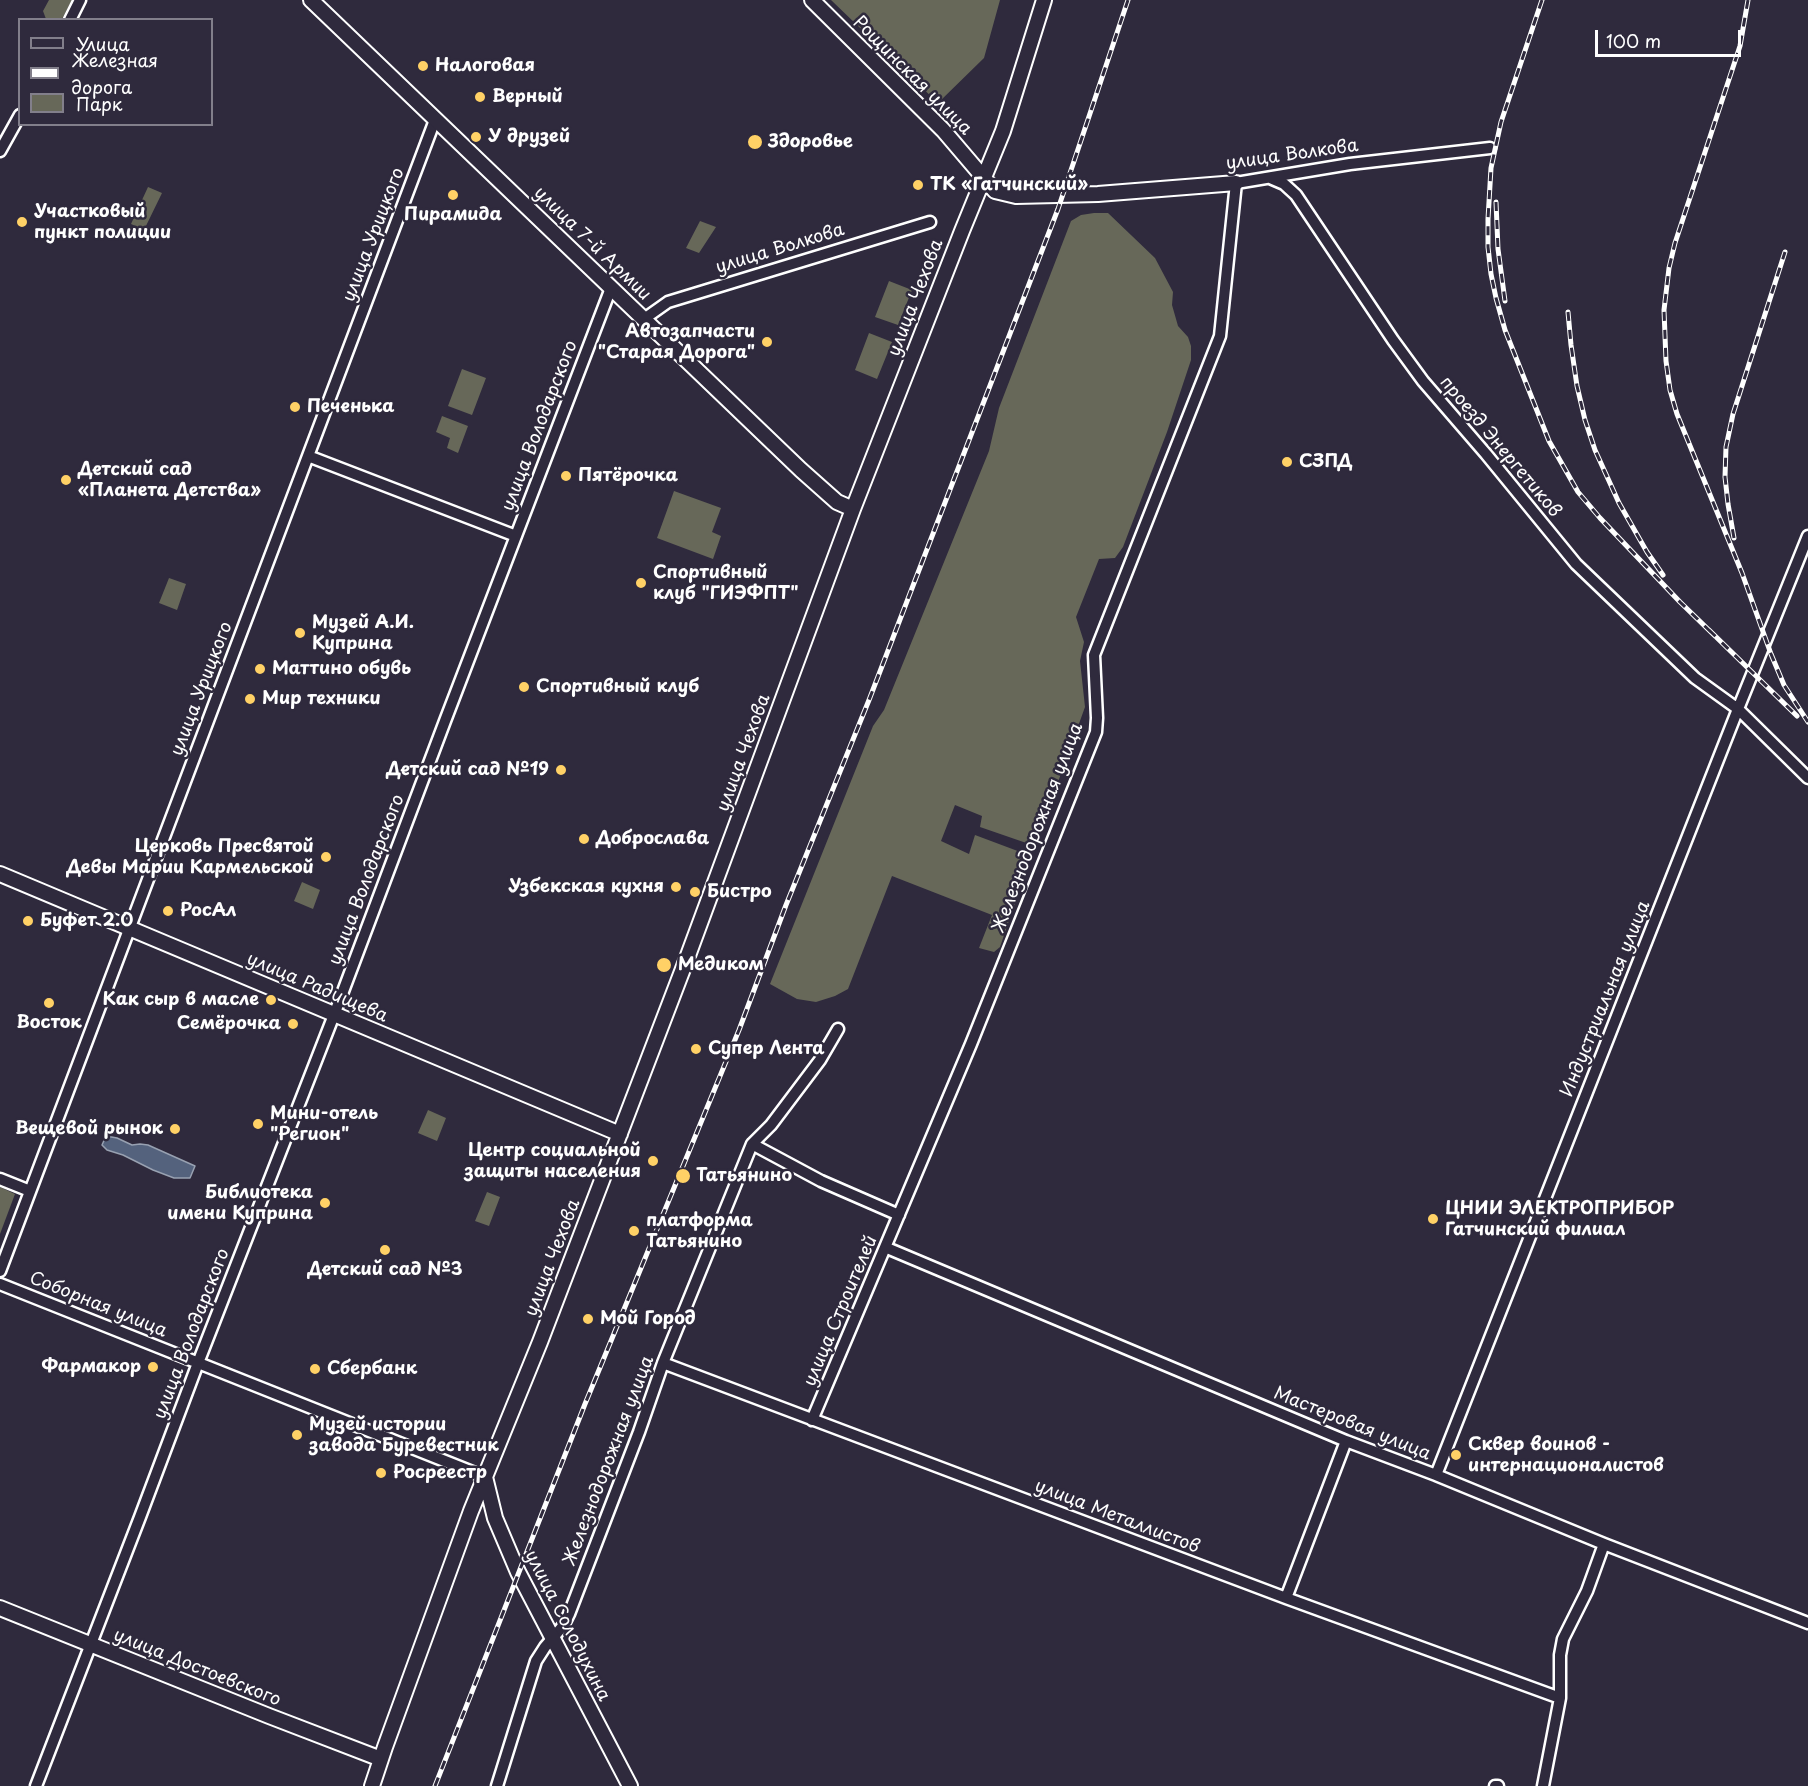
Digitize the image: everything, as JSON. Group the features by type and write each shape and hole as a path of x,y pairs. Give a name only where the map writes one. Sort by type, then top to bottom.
{"street":[{"path":"71,18 80,0"},
{"name":"улица 7-й Армии","path":"311,0 801,470 837,502 853,509"},
{"name":"Рощинская улица","path":"812,0 943,130 995,191 1005,195 1031,196 1098,194"},
{"name":"улица Чехова","path":"372,1786 471,1511 540,1342 687,961 853,509 1003,131 1044,0"},
{"path":"0,151 18,119"},
{"name":"улица Урицкого","path":"0,1271 435,120"},
{"name":"улица Волкова","path":"1098,194 1236,183 1350,165 1490,148"},
{"name":"проезд Энергетиков","path":"1270,178 1284,184 1296,195 1423,381 1576,564 1695,678 1738,710 1808,778"},
{"name":"Железнодорожная улица","path":"900,1215 1096,732 1094,655 1220,336 1236,183"},
{"name":"улица Волкова","path":"644,319 668,302 930,222"},
{"name":"улица Володарского","path":"36,1786 611,288"},
{"path":"308,456 516,536"},
{"name":"Индустриальная улица","path":"1436,1475 1808,537"},
{"name":"улица Радищева","path":"0,874 620,1134"},
{"name":"Железнодорожная улица","path":"497,1786 536,1661 563,1626 569,1614 663,1363 752,1144 771,1125 819,1060 838,1029"},
{"path":"752,1144 812,1176 900,1215"},
{"path":"0,1179 30,1191"},
{"name":"улица Строителей","path":"812,1420 900,1215"},
{"name":"Мастеровая улица","path":"886,1248 1346,1441 1808,1623"},
{"name":"Соборная улица","path":"0,1284 485,1477"},
{"name":"улица Металлистов","path":"663,1363 1286,1598 1560,1698"},
{"path":"1286,1598 1346,1441"},
{"name":"улица Солодухина","path":"485,1477 495,1518 518,1572 630,1786"},
{"path":"471,1511 484,1509 495,1518"},
{"path":"1543,1786 1560,1698 1560,1655 1563,1639 1587,1591 1604,1544"},
{"name":"улица Достоевского","path":"0,1608 381,1759"}],"green space":[{"path":"49,0 72,0 63,18 46,18 43,11"},
{"path":"831,0 1000,0 984,58 938,103"},
{"path":"148,187 162,193 144,230 131,224"},
{"path":"1108,213 1155,258 1173,292 1172,305 1178,326 1188,337 1191,346 1191,360 1167,432 1123,547 1115,558 1099,559 1076,617 1084,642 1080,661 1085,707 1035,846 980,827 982,816 955,805 941,841 969,854 975,835 1031,856 1000,947 994,952 979,948 992,915 892,876 848,989 816,1002 797,999 770,984 873,726 884,710 989,451 999,408 1071,221 1081,215"},
{"path":"700,221 716,227 699,253 686,248"},
{"path":"889,281 912,290 898,325 875,317"},
{"path":"869,333 892,342 877,379 855,370"},
{"path":"462,369 486,378 472,415 448,406"},
{"path":"442,416 468,426 458,453 447,448 450,438 436,432"},
{"path":"674,491 721,508 712,532 721,536 713,559 657,538"},
{"path":"169,578 186,584 177,610 159,603"},
{"path":"302,882 320,890 313,909 294,901"},
{"path":"428,1110 446,1118 437,1141 418,1133"},
{"path":"0,1187 15,1194 0,1234"},
{"path":"487,1192 500,1197 489,1226 475,1221"}],"water":[{"path":"106,1136 132,1145 148,1145 195,1166 190,1178 174,1178 107,1150 102,1145"}],"railway":[{"path":"435,1786 585,1404 739,1030 786,905 869,700 1058,209 1128,0"},
{"path":"1542,0 1501,122 1491,168 1488,247 1496,298 1505,330 1549,441 1578,492 1600,518 1715,636"},
{"path":"1748,0 1740,46 1675,243 1669,268 1664,310 1666,361 1670,390 1677,414 1742,573 1771,654 1784,685 1808,722"},
{"path":"1496,202 1498,249 1505,301"},
{"path":"1734,538 1725,477 1726,447 1733,414 1785,252"},
{"path":"1568,312 1577,386 1595,450 1619,503 1663,575"},
{"path":"1709,630 1797,716"}],"place":[{"name":"Налоговая","path":"423,66"},
{"name":"Верный","path":"480,97"},
{"name":"У друзей","path":"476,137"},
{"name":"Здоровье","path":"755,142"},
{"name":"ТК «Гатчинский»","path":"918,185"},
{"name":"Пирамида","path":"453,195"},
{"name":"Участковый пункт полиции","path":"22,222"},
{"name":"Автозапчасти \"Старая Дорога\"","path":"767,342"},
{"name":"Печенька","path":"295,407"},
{"name":"СЗПД","path":"1287,462"},
{"name":"Пятёрочка","path":"566,476"},
{"name":"Детский сад «Планета Детства»","path":"66,480"},
{"name":"Спортивный клуб \"ГИЭФПТ\"","path":"641,583"},
{"name":"Музей А.И. Куприна","path":"300,633"},
{"name":"Маттино обувь","path":"260,669"},
{"name":"Спортивный клуб","path":"524,687"},
{"name":"Мир техники","path":"250,699"},
{"name":"Детский сад №19","path":"561,770"},
{"name":"Доброслава","path":"584,839"},
{"name":"Церковь Пресвятой Девы Марии Кармельской","path":"326,857"},
{"name":"Узбекская кухня","path":"676,887"},
{"name":"Бистро","path":"695,892"},
{"name":"РосАл","path":"168,911"},
{"name":"Буфет 2.0","path":"28,921"},
{"name":"Медиком","path":"664,965"},
{"name":"Как сыр в масле","path":"271,1000"},
{"name":"Восток","path":"49,1003"},
{"name":"Семёрочка","path":"293,1024"},
{"name":"Супер Лента","path":"696,1049"},
{"name":"Мини-отель \"Регион\"","path":"258,1124"},
{"name":"Вещевой рынок","path":"175,1129"},
{"name":"Центр социальной защиты населения","path":"653,1161"},
{"name":"Татьянино","path":"683,1176"},
{"name":"Библиотека имени Куприна","path":"325,1203"},
{"name":"ЦНИИ ЭЛЕКТРОПРИБОР Гатчинский филиал","path":"1433,1219"},
{"name":"платформа Татьянино","path":"634,1231"},
{"name":"Детский сад №3","path":"385,1250"},
{"name":"Мой Город","path":"588,1319"},
{"name":"Фармакор","path":"153,1367"},
{"name":"Сбербанк","path":"315,1369"},
{"name":"Музей истории завода Буревестник","path":"297,1435"},
{"name":"Сквер воинов - интернационалистов","path":"1456,1455"},
{"name":"Росреестр","path":"381,1473"}]}
